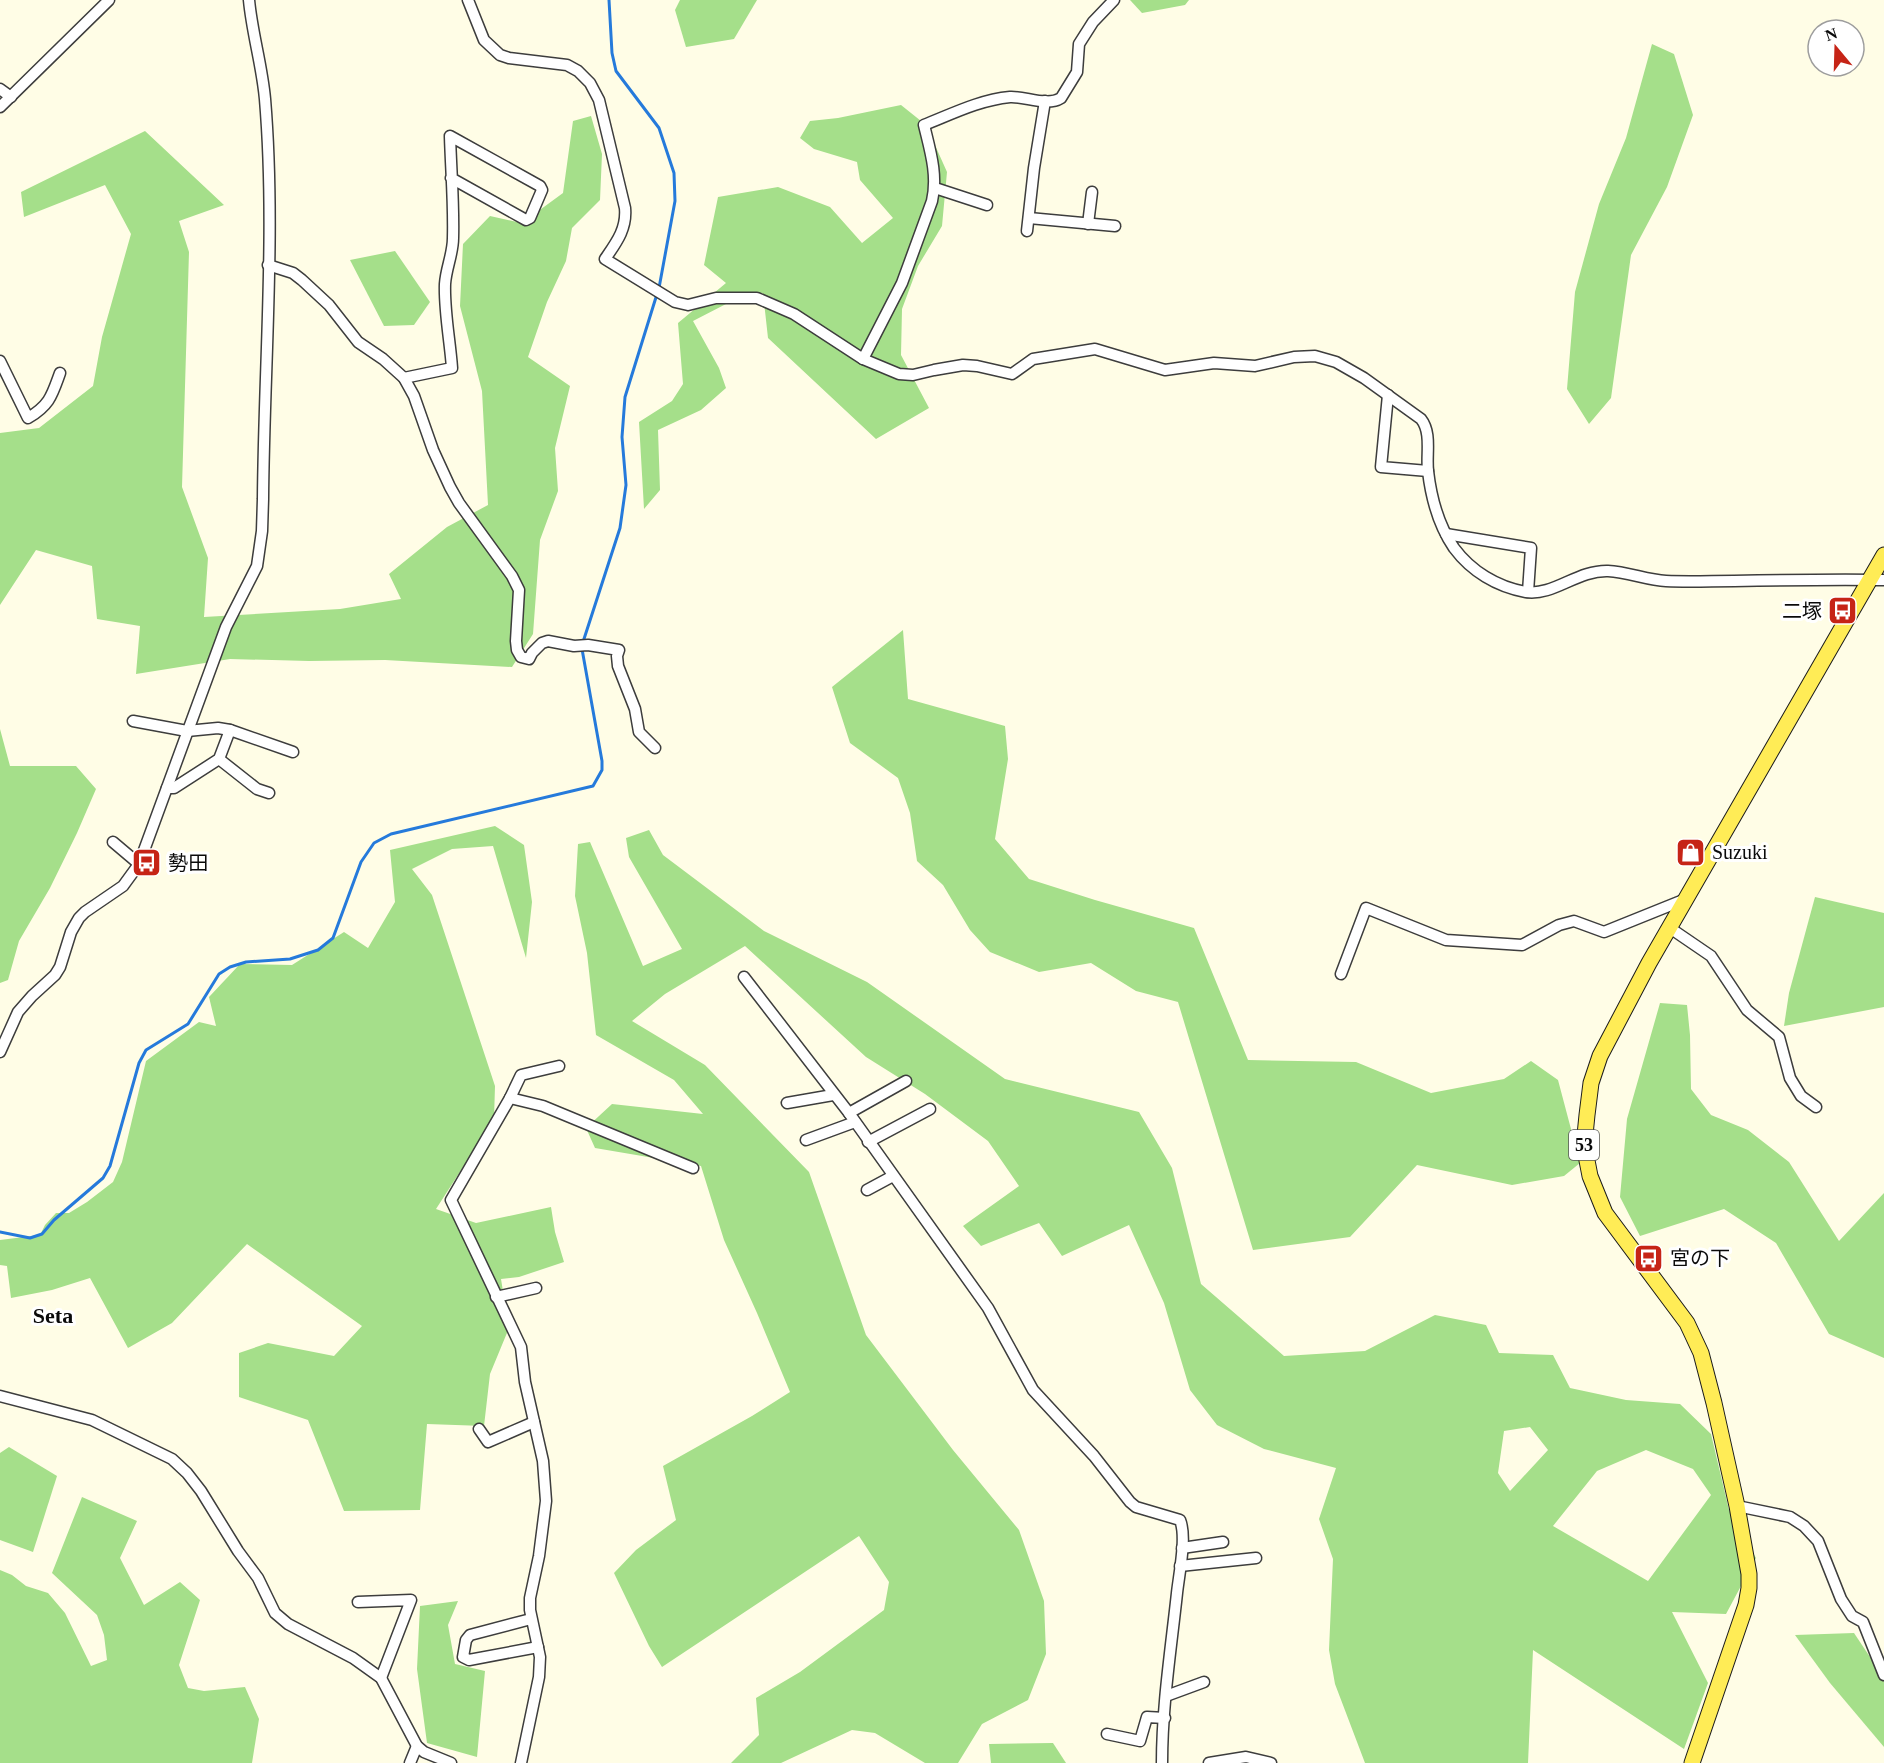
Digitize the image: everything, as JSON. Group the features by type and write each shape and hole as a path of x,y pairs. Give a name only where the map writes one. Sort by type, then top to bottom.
{"main road":[{"name":"53","path":"1692,1763 1746,1605 1749,1574 1737,1506 1701,1353 1687,1323 1605,1213 1590,1176 1584,1145 1591,1083 1600,1056 1670,927 1877,579 1884,555"}],"street":[{"path":"0,107 109,0"},
{"path":"0,1052 18,1012 55,975 60,967 71,932 79,918 123,886 139,864 226,627 256,566 260,550 268,265 268,152 265,97 249,0"},
{"path":"468,0 484,40 491,49 509,58 567,65 578,71 590,83 599,100 623,192 626,218 623,230 605,259 675,302 688,305 728,298 758,298 794,314 863,358 899,374 913,375 963,365 1012,374 1034,359 1085,349 1095,349 1165,370 1214,363 1255,366 1294,357 1315,356 1336,362 1364,378 1418,415 1427,426 1428,471 1438,514 1446,534 1474,569 1499,584 1528,592 1550,590 1570,579 1607,571 1664,581 1877,579"},
{"path":"863,358 902,283 927,217 935,188 933,165 924,125 993,99 1012,97 1057,101 1077,72 1080,44 1093,22 1114,0"},
{"path":"0,89 12,97"},
{"path":"1027,231 1045,101"},
{"path":"404,378 452,368 445,292 447,266 452,255 453,240 451,178 450,136 540,186 542,190 530,218 526,220 451,178"},
{"path":"935,188 987,205"},
{"path":"1088,224 1092,192"},
{"path":"1029,218 1115,226"},
{"path":"268,265 293,273 302,280 329,305 358,342 383,359 404,378 414,396 433,450 450,487 512,576 519,590 516,641 521,657 529,659 542,643 548,641 619,650 618,666 635,709 639,732 655,748"},
{"path":"0,361 28,418 42,410 50,400 60,373"},
{"path":"1388,395 1381,467 1428,471"},
{"path":"1446,534 1531,548 1528,592"},
{"path":"133,720 187,731 218,728 230,730 293,752"},
{"path":"167,788 174,788 219,759 230,730"},
{"path":"219,759 256,789 269,793"},
{"path":"113,842 139,864"},
{"path":"1341,974 1366,908 1446,940 1522,945 1559,925 1574,921 1604,932 1686,899"},
{"path":"1670,927 1711,956 1747,1010 1779,1037 1790,1078 1802,1096 1816,1107"},
{"path":"744,977 852,1118 988,1308 1033,1390 1094,1456 1130,1502 1136,1507 1180,1520 1182,1548 1166,1696 1162,1763"},
{"path":"520,1763 539,1677 540,1657 531,1619 530,1598 539,1556 546,1501 543,1461 525,1382 521,1347 451,1200 521,1075 559,1066"},
{"path":"807,1140 852,1118 906,1081"},
{"path":"787,1103 834,1095"},
{"path":"510,1098 543,1106 693,1168"},
{"path":"868,1142 930,1109"},
{"path":"867,1190 893,1176"},
{"path":"496,1297 536,1288"},
{"path":"0,1396 92,1420 172,1459 201,1491 238,1551 258,1578 274,1613 288,1624 353,1658 381,1678 417,1746 424,1752 451,1763"},
{"path":"479,1430 488,1442 534,1422"},
{"path":"1737,1506 1790,1517 1804,1526 1818,1541 1841,1599 1852,1616 1863,1622 1884,1675"},
{"path":"1182,1548 1223,1542"},
{"path":"1180,1566 1256,1558"},
{"path":"358,1602 411,1600 381,1678"},
{"path":"531,1619 470,1635 466,1640 463,1657 469,1660 538,1647"},
{"path":"1166,1696 1204,1682"},
{"path":"1107,1734 1140,1742 1148,1717 1164,1718"},
{"path":"410,1763 417,1746"},
{"path":"1209,1763 1246,1757 1271,1763"}],"green space":[{"path":"680,0 757,0 734,39 686,47 675,10"},
{"path":"1130,0 1189,0 1185,5 1142,13"},
{"path":"1652,44 1674,54 1693,115 1667,187 1631,255 1611,398 1589,424 1567,389 1575,292 1599,204 1626,138"},
{"path":"901,105 926,125 947,172 942,226 918,266 902,309 901,355 929,408 876,439 768,338 763,293 726,304 693,321 719,368 726,388 701,410 658,430 660,490 644,509 639,422 672,401 683,384 678,323 726,283 704,265 718,197 778,187 830,207 862,243 893,218 860,180 857,162 814,149 800,138 810,121 838,118"},
{"path":"591,116 602,154 600,200 572,228 566,261 547,302 528,357 570,386 555,448 558,491 540,540 533,634 512,667 385,660 230,659 136,674 140,626 97,619 92,566 36,550 0,605 0,433 39,428 93,386 102,337 131,234 105,185 24,217 21,192 145,131 224,205 179,221 189,252 182,487 208,558 204,617 340,609 401,599 389,574 447,527 488,505 482,391 460,306 463,244 490,216 522,223 563,193 573,121"},
{"path":"395,251 430,302 414,325 384,326 350,260"},
{"path":"903,630 908,699 1005,726 1008,759 995,839 1029,879 1194,928 1248,1060 1356,1062 1431,1093 1504,1079 1531,1061 1558,1080 1580,1163 1564,1176 1512,1185 1417,1165 1350,1237 1253,1250 1178,1002 1136,991 1091,963 1039,972 990,952 970,930 943,885 917,861 910,813 898,778 850,743 832,687"},
{"path":"0,729 10,766 76,766 96,789 50,888 19,941 8,980 0,983"},
{"path":"495,826 524,845 532,902 526,958 493,846 452,849 412,869 432,895 495,1086 494,1119 436,1209 476,1223 551,1207 555,1232 564,1262 519,1277 501,1279 509,1328 490,1374 484,1426 427,1424 420,1510 344,1511 308,1420 239,1397 239,1353 268,1343 334,1356 362,1326 247,1244 172,1323 128,1348 90,1278 52,1290 11,1298 7,1266 0,1265 0,1240 40,1235 45,1225 56,1213 69,1213 113,1182 122,1162 146,1061 199,1022 216,1026 209,997 240,964 292,965 344,932 368,948 395,902 390,850"},
{"path":"649,830 663,855 764,931 867,982 1005,1079 1139,1112 1172,1168 1201,1284 1284,1356 1365,1351 1435,1315 1486,1325 1499,1353 1553,1355 1570,1388 1626,1400 1680,1404 1711,1434 1729,1510 1756,1558 1726,1614 1672,1612 1708,1683 1684,1749 1533,1650 1528,1763 1365,1763 1335,1684 1329,1650 1333,1559 1319,1519 1336,1468 1264,1449 1217,1425 1190,1390 1164,1303 1129,1225 1062,1256 1039,1223 981,1246 963,1226 1019,1186 988,1141 925,1094 866,1057 745,946 665,994 632,1021 705,1065 809,1172 866,1335 953,1450 1019,1530 1044,1601 1046,1654 1028,1700 982,1724 958,1763 925,1763 875,1733 852,1730 781,1763 731,1763 759,1735 756,1698 800,1672 884,1610 889,1582 859,1536 662,1667 649,1646 614,1573 636,1550 676,1520 663,1466 790,1392 724,1240 701,1166 595,1148 586,1128 612,1104 703,1114 674,1080 596,1035 587,953 575,896 578,844 590,842 643,966 682,949 629,857 626,838","holes":["1530,1427 1548,1450 1510,1491 1498,1473 1504,1431","1646,1450 1693,1469 1711,1495 1648,1581 1553,1526 1597,1471"]},
{"path":"1815,897 1884,913 1884,1007 1784,1026 1789,993"},
{"path":"1660,1003 1687,1005 1691,1089 1711,1115 1748,1130 1789,1162 1839,1241 1884,1193 1884,1358 1829,1334 1776,1243 1724,1209 1640,1236 1620,1197 1627,1119"},
{"path":"9,1447 57,1476 33,1552 0,1540 0,1453"},
{"path":"82,1497 137,1521 120,1558 144,1605 180,1582 200,1600 179,1665 188,1688 204,1691 245,1687 259,1719 252,1763 0,1763 0,1570 12,1575 26,1586 48,1593 65,1613 91,1666 107,1660 104,1635 97,1615 52,1573"},
{"path":"458,1601 448,1625 455,1664 485,1671 477,1757 427,1743 417,1669 420,1606"},
{"path":"1854,1633 1884,1678 1884,1747 1830,1683 1795,1635"},
{"path":"1053,1743 1066,1763 991,1763 989,1744"}],"waterway":[{"path":"609,0 612,53 616,71 659,128 674,173 675,201 659,288"},
{"path":"583,642 620,528 626,485 622,437 625,397 657,294"},
{"path":"0,1232 30,1238 42,1234 54,1220 103,1178 110,1166 139,1063 146,1050 188,1024 219,974 230,967 246,962 290,959 318,950 333,938 361,862 374,843 391,834 593,786 602,770 602,761 582,649"}],"place":[{"name":"二塚","path":"1843,611"},
{"name":"Suzuki","path":"1691,852"},
{"name":"勢田","path":"147,863"},
{"name":"宮の下","path":"1649,1258"}],"district":[{"name":"Seta","path":"53,1315"}]}
